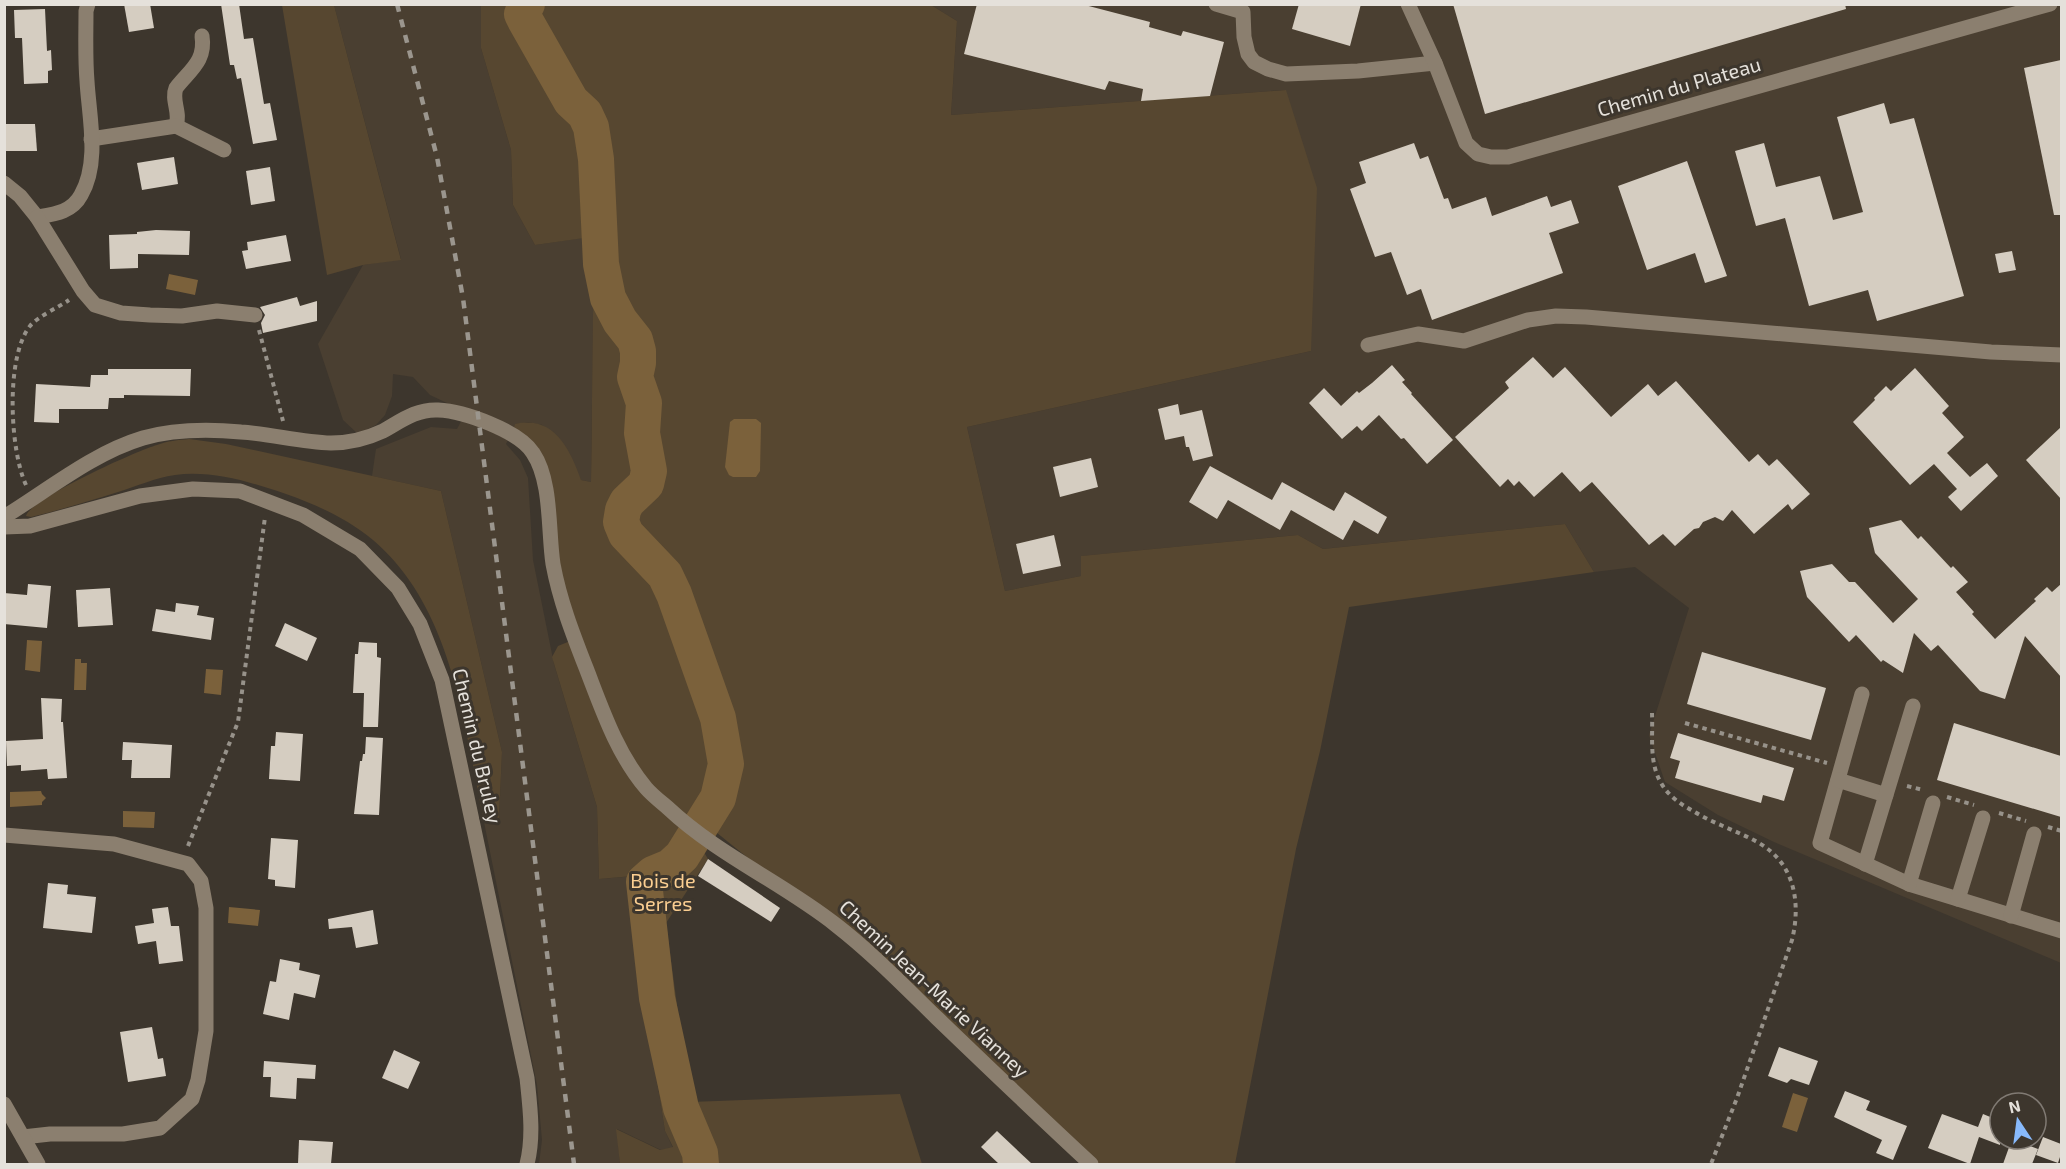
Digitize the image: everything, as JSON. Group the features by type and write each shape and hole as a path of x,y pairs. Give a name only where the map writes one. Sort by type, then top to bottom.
{"street":[{"path":"38,217 64,212 81,196 90,172 86,11 88,4"},
{"path":"1216,4 1243,12 1244,37 1248,54 1254,62 1286,74 1358,71 1435,63"},
{"name":"Chemin du Plateau","path":"1408,4 1435,63 1466,143 1478,154 1491,157 1508,156 2050,4"},
{"path":"176,126 177,113 173,94 203,52 201,36"},
{"path":"91,140 176,126 224,150"},
{"path":"4,183 20,196 38,217 83,291 95,305 122,313 182,316 217,311 255,315"},
{"path":"1368,345 1418,334 1464,341 1528,320 1556,316 1991,352 2061,355"},
{"name":"Chemin Jean-Marie Vianney","path":"4,517 87,464 144,438 183,431 244,432 317,442 351,441 376,434 411,414 435,410 447,411 479,421 512,435 528,447 540,465 552,558 562,603 609,725 625,758 646,788 686,825 831,921 858,942 1091,1164"},
{"name":"Chemin du Bruley","path":"4,527 30,526 140,496 193,489 240,491 303,515 360,549 398,588 420,624 442,680 527,1078 531,1130 531,1146 527,1164"},
{"path":"1862,694 1820,843 1909,884 2061,929"},
{"path":"1865,864 1913,706"},
{"path":"1839,773 1888,788"},
{"path":"1909,884 1929,797"},
{"path":"1958,899 1983,818"},
{"path":"2011,916 2034,834"},
{"path":"4,835 114,844 188,864 201,881 206,908 206,1030 198,1080 192,1099 160,1128 123,1134 50,1134 23,1137"},
{"path":"4,1104 38,1164"}],"path":[{"path":"33,500 21,474 12,416 13,381 18,356 23,338 31,324 83,291"},
{"path":"255,315 288,438"},
{"path":"181,862 238,722 267,502"},
{"path":"1652,713 1655,768 1664,788 1684,806 1761,844 1776,856 1788,873 1797,903 1797,917 1792,940 1737,1098 1711,1164"},
{"path":"1685,723 1839,773"},
{"path":"1888,788 1929,797"}],"shaded area":[{"path":"334,5 481,5 481,48 511,150 513,205 535,245 594,236 596,274 591,482 581,480 542,425 528,422 516,424 506,444 520,460 528,478 533,560 554,664 597,807 599,879 646,875 637,907 656,1074 665,1131 673,1148 661,1150 617,1129 620,1164 539,1164 542,1140 537,1085 484,822 499,818 502,752 441,491 372,476 376,449 431,427 457,429 466,412 430,395 413,377 393,374 392,396 385,415 376,425 358,434 343,420 318,344 363,265 401,259"},
{"path":"931,5 2061,5 2061,963 1774,842 1718,815 1665,782 1649,735 1689,608 1635,567 1594,572 1565,524 1323,549 1298,535 1082,556 1081,576 1005,591 967,427 1311,351 1285,90 951,115 957,21"},
{"path":"169,274 198,280 195,295 166,289"},
{"path":"734,419 756,419 761,423 760,471 756,477 733,477 729,475 725,467 730,422"},
{"path":"27,640 42,641 40,672 25,670"},
{"path":"75,659 81,659 81,663 87,663 86,690 74,690"},
{"path":"206,669 223,670 221,695 204,693"},
{"path":"729,746 733,746 739,759 737,774 731,782 715,773 714,769 717,758"},
{"path":"41,791 46,798 42,805 10,807 10,792"},
{"path":"123,811 155,812 154,828 123,827"},
{"path":"229,907 260,910 258,926 228,923"},
{"path":"1793,1093 1808,1098 1797,1132 1782,1127"}],"green space":[{"path":"282,5 334,5 401,260 363,265 327,275"},
{"name":"Bois de Serres","path":"481,5 931,5 957,21 951,115 1286,90 1317,188 1311,351 967,427 1005,591 1081,576 1081,556 1298,535 1323,549 1565,524 1594,572 1349,607 1320,751 1296,849 1235,1164 1091,1164 858,942 796,897 706,824 695,837 708,859 666,923 690,1102 900,1094 922,1164 620,1164 616,1129 660,1150 673,1147 665,1131 656,1074 637,907 642,891 640,882 645,875 599,879 597,807 552,657 558,646 575,639 543,480 512,435 515,424 529,423 550,430 566,446 581,480 591,482 593,314 599,255 598,236 535,245 513,205 511,150 481,48"},
{"path":"189,439 226,444 441,491 502,752 499,818 484,822 451,670 438,634 421,599 400,568 373,540 343,519 286,494 245,481 203,474 168,476 64,508 31,517 26,516 32,508 45,499 107,466 161,444"}],"building":[{"path":"124,4 150,4 154,28 129,32"},
{"path":"221,4 239,4 244,39 253,38 264,104 270,103 277,140 253,144 241,78 237,79 234,65 230,65"},
{"path":"977,4 1081,4 1150,22 1149,27 1181,36 1183,31 1224,42 1210,96 1141,101 1143,89 1109,81 1105,90 964,54"},
{"path":"1299,4 1361,4 1350,46 1292,29"},
{"path":"1453,4 1845,4 1846,9 1485,114"},
{"path":"45,9 47,51 51,50 52,70 48,71 48,83 24,84 22,38 15,38 14,10"},
{"path":"2061,60 2061,215 2054,215 2024,68"},
{"path":"1884,103 1890,124 1914,118 1964,296 1877,321 1868,290 1809,306 1785,218 1756,226 1735,151 1764,143 1776,187 1820,176 1833,220 1863,212 1837,117"},
{"path":"4,124 35,124 37,151 4,151"},
{"path":"1414,143 1420,159 1428,156 1444,199 1448,198 1452,209 1486,197 1492,216 1547,196 1551,207 1571,200 1579,223 1549,233 1563,273 1432,320 1421,289 1407,295 1391,252 1375,257 1350,189 1366,183 1359,162"},
{"path":"174,157 178,184 142,190 137,163"},
{"path":"1687,161 1727,276 1705,283 1695,253 1647,270 1618,186"},
{"path":"270,167 275,201 251,205 246,171"},
{"path":"190,231 189,255 138,254 138,268 110,269 109,235 137,234 137,232"},
{"path":"286,235 291,261 246,269 242,251 248,250 247,242"},
{"path":"2012,251 2016,270 1999,273 1995,254"},
{"path":"297,297 300,306 317,301 317,321 263,333 261,323 265,315 260,307"},
{"path":"1533,357 1553,378 1565,367 1611,417 1648,384 1658,396 1676,381 1749,462 1758,454 1769,466 1777,459 1810,494 1792,510 1788,504 1754,534 1732,510 1723,521 1715,517 1703,522 1699,528 1694,529 1675,546 1663,534 1649,545 1592,482 1580,492 1562,472 1534,497 1519,481 1514,486 1508,479 1500,487 1455,437 1509,388 1505,382"},
{"path":"1392,365 1405,380 1402,382 1411,394 1453,440 1427,464 1379,415 1362,431 1357,426 1342,439 1309,403 1324,388 1341,406"},
{"path":"1915,368 1949,406 1942,413 1964,437 1947,453 1970,477 1987,463 1998,476 1961,511 1948,497 1957,489 1934,464 1910,485 1853,422 1886,386 1891,391"},
{"path":"108,369 191,369 190,396 124,395 124,398 109,398 108,409 59,409 59,423 34,422 36,384 90,387 91,375 108,375"},
{"path":"1178,404 1180,415 1202,410 1213,456 1193,461 1189,447 1186,447 1184,436 1165,440 1158,409"},
{"path":"2061,427 2061,499 2026,460"},
{"path":"1091,458 1098,487 1060,497 1053,467"},
{"path":"1210,466 1272,500 1282,482 1334,511 1345,492 1387,517 1378,534 1354,520 1343,540 1291,510 1280,530 1228,500 1217,519 1189,502"},
{"path":"1901,520 1918,539 1921,536 1951,568 1953,566 1968,582 1956,592 1995,639 2036,601 2034,599 2047,587 2052,592 2061,584 2061,677 2025,636 2005,699 1980,691 1938,645 1931,651 1914,633 1903,673 1883,660 1881,662 1856,635 1849,642 1807,597 1800,571 1832,564 1849,582 1855,582 1893,623 1918,599 1875,553 1869,528"},
{"path":"1054,535 1061,566 1023,574 1016,544"},
{"path":"28,584 51,586 47,628 4,624 4,593 27,595"},
{"path":"110,588 113,625 78,627 76,590"},
{"path":"176,603 199,606 197,615 214,618 211,640 152,631 156,609 175,612"},
{"path":"285,623 317,638 307,661 275,646"},
{"path":"359,642 377,643 377,657 381,658 378,727 363,727 364,693 353,693 355,654 358,654"},
{"path":"1702,652 1826,688 1811,740 1687,704"},
{"path":"41,698 62,699 61,722 63,722 67,778 48,779 47,769 21,771 21,765 7,766 6,741 43,739"},
{"path":"1954,723 2061,756 2061,817 1937,780"},
{"path":"276,732 303,734 300,781 269,779 271,746 275,746"},
{"path":"1678,733 1794,768 1784,801 1763,795 1761,803 1675,778 1680,761 1670,758"},
{"path":"366,737 383,738 379,815 354,814 360,761 365,754"},
{"path":"123,742 172,745 170,778 131,778 132,760 122,760"},
{"path":"271,838 298,840 295,888 275,886 275,880 268,879"},
{"path":"708,859 780,908 771,922 698,876"},
{"path":"48,883 68,885 67,894 96,897 92,933 43,928"},
{"path":"168,907 171,926 179,926 183,961 159,964 156,941 138,944 135,926 154,923 152,909"},
{"path":"373,910 378,944 356,948 352,927 329,929 328,919"},
{"path":"280,959 300,963 299,970 320,975 315,998 294,993 289,1020 263,1014 270,981 276,982"},
{"path":"152,1027 158,1059 163,1058 166,1076 128,1082 120,1032"},
{"path":"1779,1047 1818,1061 1809,1085 1791,1079 1787,1083 1768,1076"},
{"path":"394,1050 420,1062 408,1089 382,1078"},
{"path":"264,1061 316,1065 315,1079 297,1078 296,1099 270,1097 271,1077 263,1077"},
{"path":"1845,1091 1870,1101 1866,1110 1907,1126 1893,1160 1876,1153 1882,1140 1834,1117"},
{"path":"1942,1114 1978,1127 1983,1114 1988,1116 1988,1140 1979,1137 1970,1164 1928,1148"},
{"path":"997,1131 1032,1164 999,1164 981,1147"},
{"path":"2048,1139 2061,1144 2058,1163 2036,1155 2038,1151 2048,1151"},
{"path":"299,1140 333,1142 331,1164 298,1164"},
{"path":"2008,1151 2037,1151 2032,1164 2003,1164"}],"waterway":[{"path":"527,4 522,14 525,20 571,101 585,114 591,127 596,159 601,264 608,298 620,321 635,340 638,351 635,377 644,403 642,433 649,471 646,484 627,502 621,522 626,534 665,575 674,594 718,718 726,764 718,798 682,856 670,867 653,874 644,882 657,998 681,1108 700,1153 701,1164"}],"railway":[{"path":"397,4 437,157 463,298 574,1164"}]}
